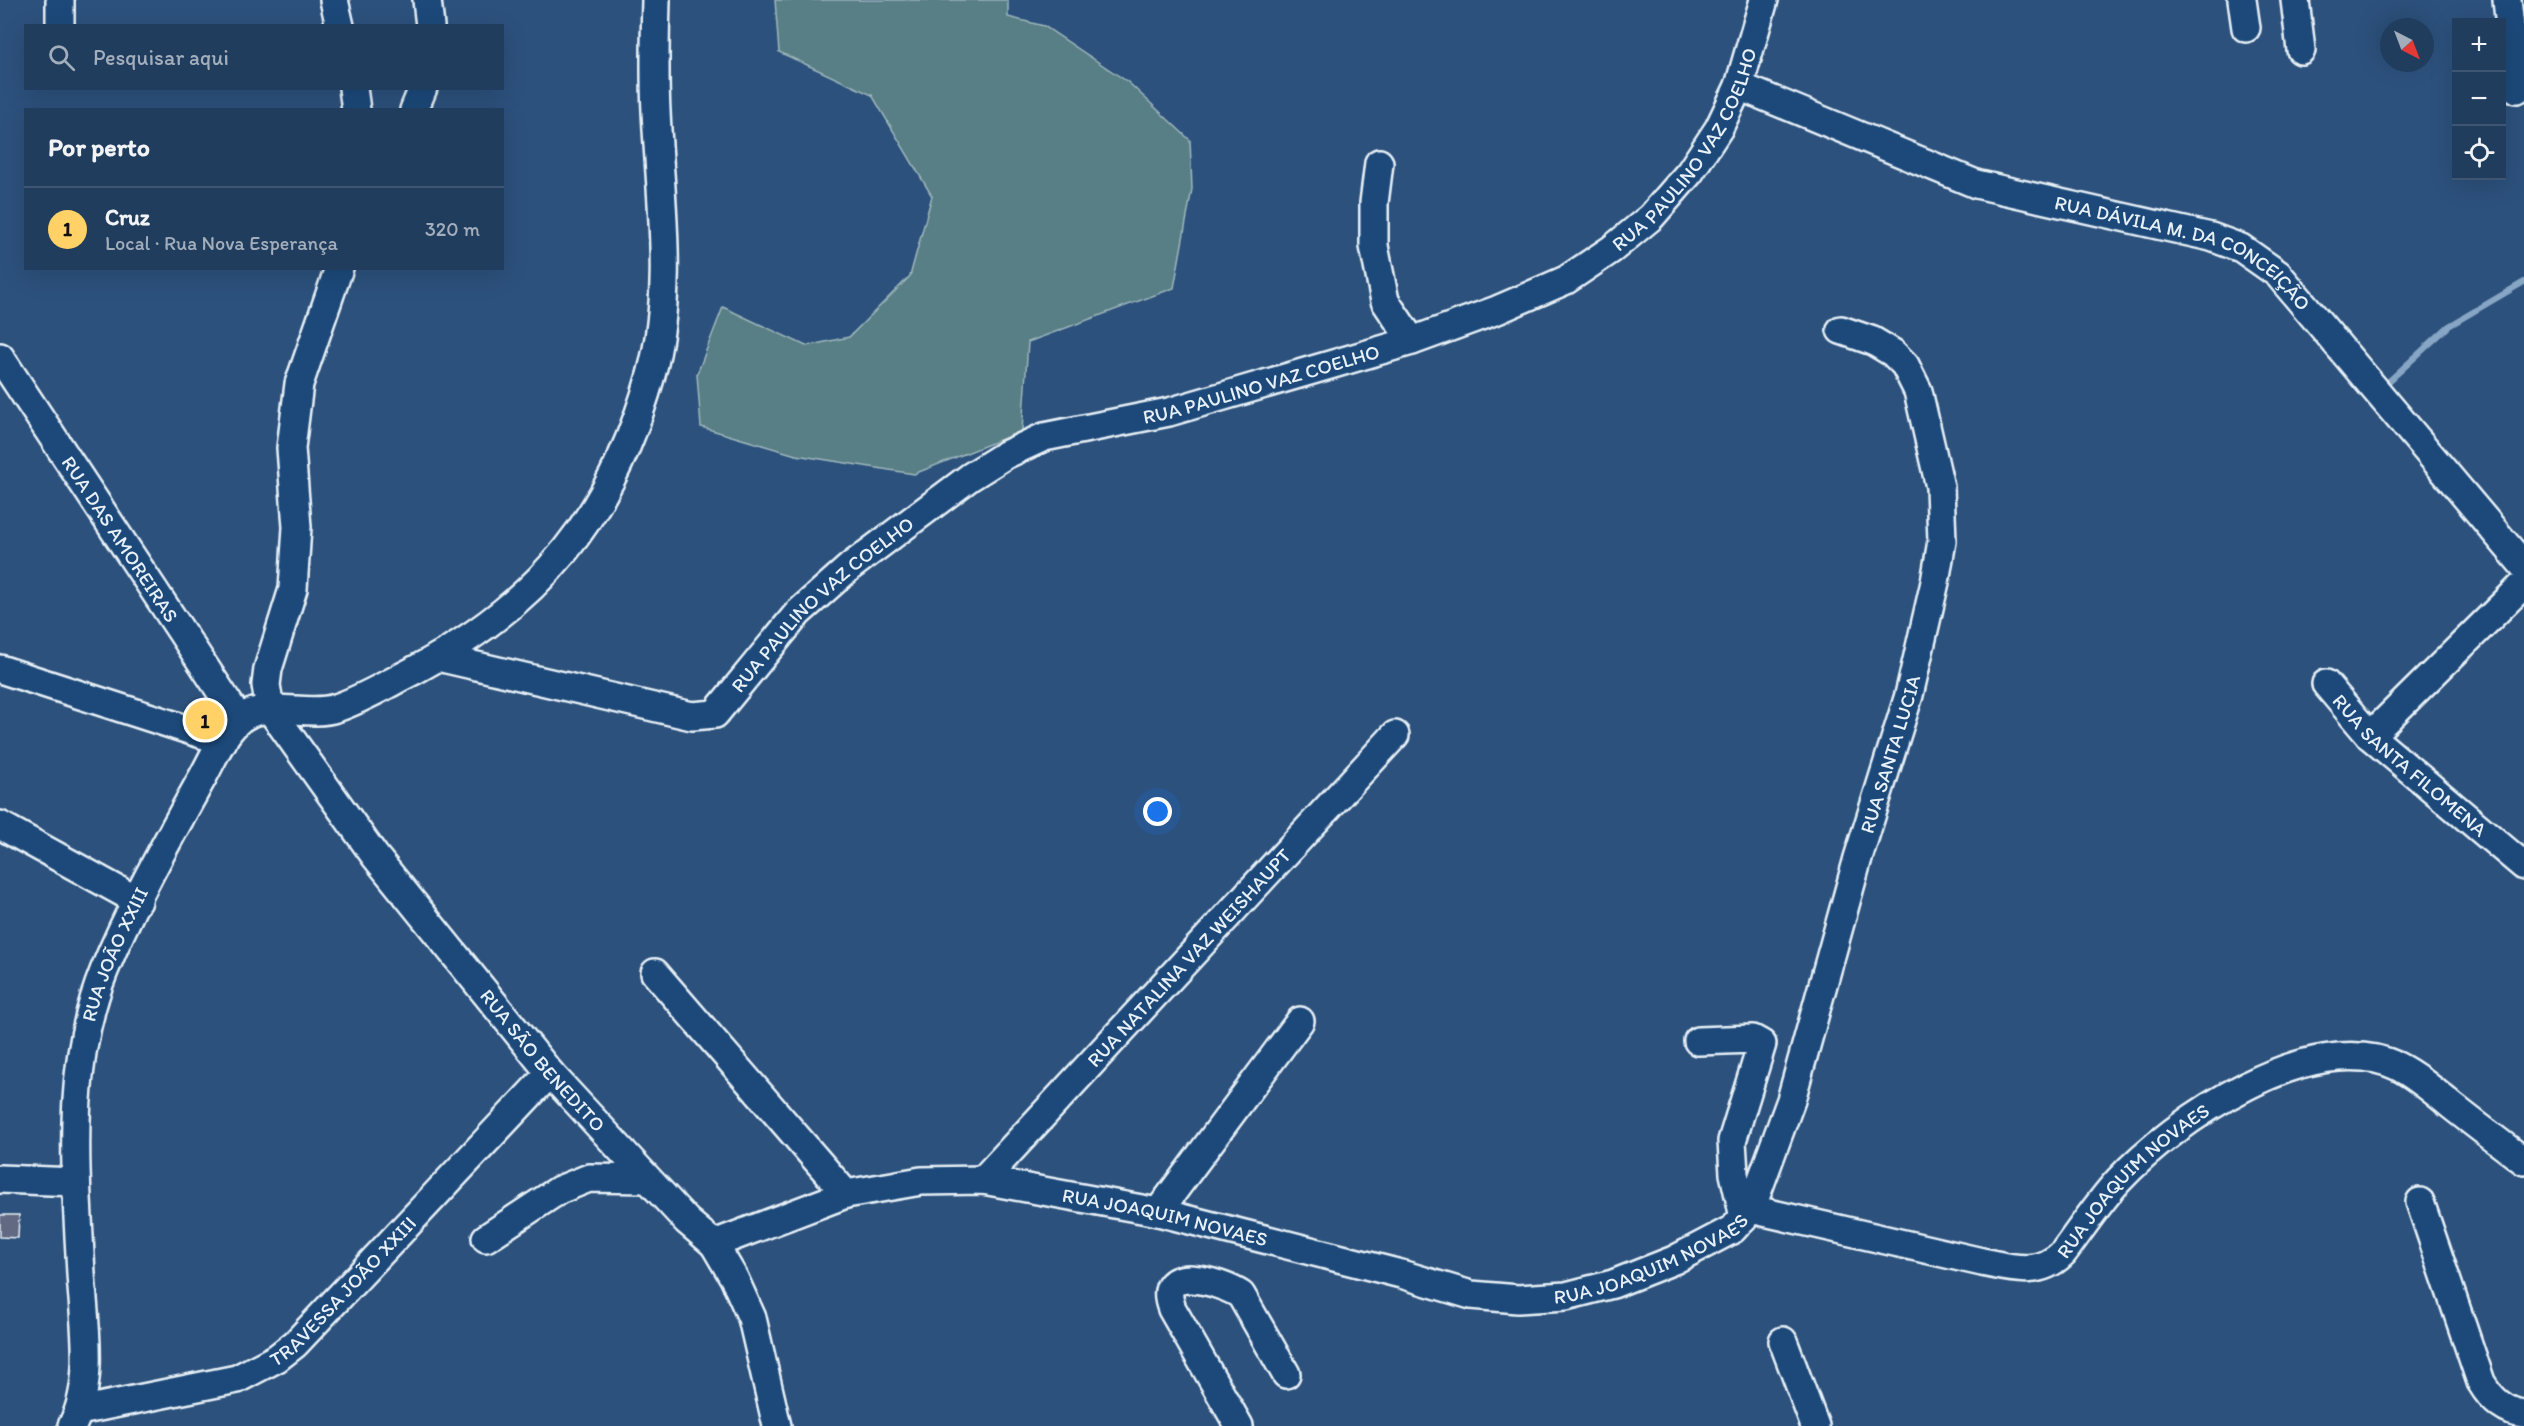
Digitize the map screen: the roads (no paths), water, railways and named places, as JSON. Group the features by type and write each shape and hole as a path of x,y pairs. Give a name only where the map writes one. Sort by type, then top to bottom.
{"street":[{"path":"60,0 60,24"},
{"path":"334,0 340,24"},
{"path":"427,0 430,24"},
{"path":"239,719 270,709 324,712 354,701 438,657 484,629 515,604 568,548 602,500 628,442 652,373 664,303 663,198 656,110 656,0"},
{"name":"RUA PAULINO VAZ COELHO","path":"438,657 692,716 715,714 757,660 807,605 851,566 907,523 1005,455 1044,437 1169,412 1412,341 1497,310 1566,280 1612,249 1651,217 1690,172 1719,128 1739,86 1764,0"},
{"path":"2242,0 2246,28"},
{"path":"2295,0 2301,50"},
{"path":"2507,0 2517,89"},
{"name":"RUA DÁVILA M. DA CONCEIÇÃO","path":"1739,86 1976,184 2211,237 2241,248 2285,283 2524,566"},
{"path":"353,90 356,108"},
{"path":"415,108 422,90"},
{"path":"1379,163 1374,203 1374,246 1385,300 1412,341"},
{"path":"270,709 266,685 268,669 293,589 297,527 291,448 299,384 338,270"},
{"name":"RUA SANTA LUCIA","path":"1748,1213 1791,1100 1858,858 1909,695 1942,541 1940,487 1918,391 1905,365 1893,353 1873,341 1841,330"},
{"name":"RUA DAS AMOREIRAS","path":"3,368 239,719"},
{"path":"2370,736 2524,584"},
{"path":"0,669 223,741"},
{"name":"RUA SANTA FILOMENA","path":"2326,684 2370,736 2524,866"},
{"name":"RUA SÃO BENEDITO","path":"270,709 375,856 550,1073 687,1221 714,1244 734,1278 752,1318 777,1426"},
{"name":"RUA JOÃO XXIII","path":"75,1419 86,1360 76,1182 76,1104 80,1054 105,970 138,901 223,741 239,719"},
{"name":"RUA NATALINA VAZ WEISHAUPT","path":"983,1180 1395,735"},
{"path":"4,838 138,901"},
{"path":"655,973 846,1194"},
{"path":"1158,1212 1300,1020"},
{"path":"1698,1041 1753,1039 1762,1044 1732,1141 1734,1174 1748,1213"},
{"name":"RUA JOAQUIM NOVAES","path":"714,1244 846,1194 921,1181 983,1180 1158,1212 1390,1271 1471,1295 1518,1299 1566,1296 1613,1284 1674,1260 1733,1229 1748,1213 2020,1270 2039,1269 2053,1263 2063,1253 2118,1181 2163,1138 2228,1095 2283,1070 2338,1056 2367,1056 2397,1066 2425,1084 2524,1161"},
{"name":"TRAVESSA JOÃO XXIII","path":"75,1419 237,1379 277,1358 295,1344 550,1073"},
{"path":"486,1238 559,1190 589,1178 647,1179"},
{"path":"0,1179 76,1182"},
{"path":"2420,1202 2481,1382 2488,1394 2500,1406 2524,1414"},
{"path":"1239,1426 1172,1309 1169,1294 1172,1287 1185,1279 1202,1278 1231,1288 1241,1295 1286,1374"},
{"path":"1783,1341 1815,1426"}],"waterway":[{"path":"2388,382 2449,326 2524,282"}],"place":[{"name":"Cruz","path":"205,720"}]}
